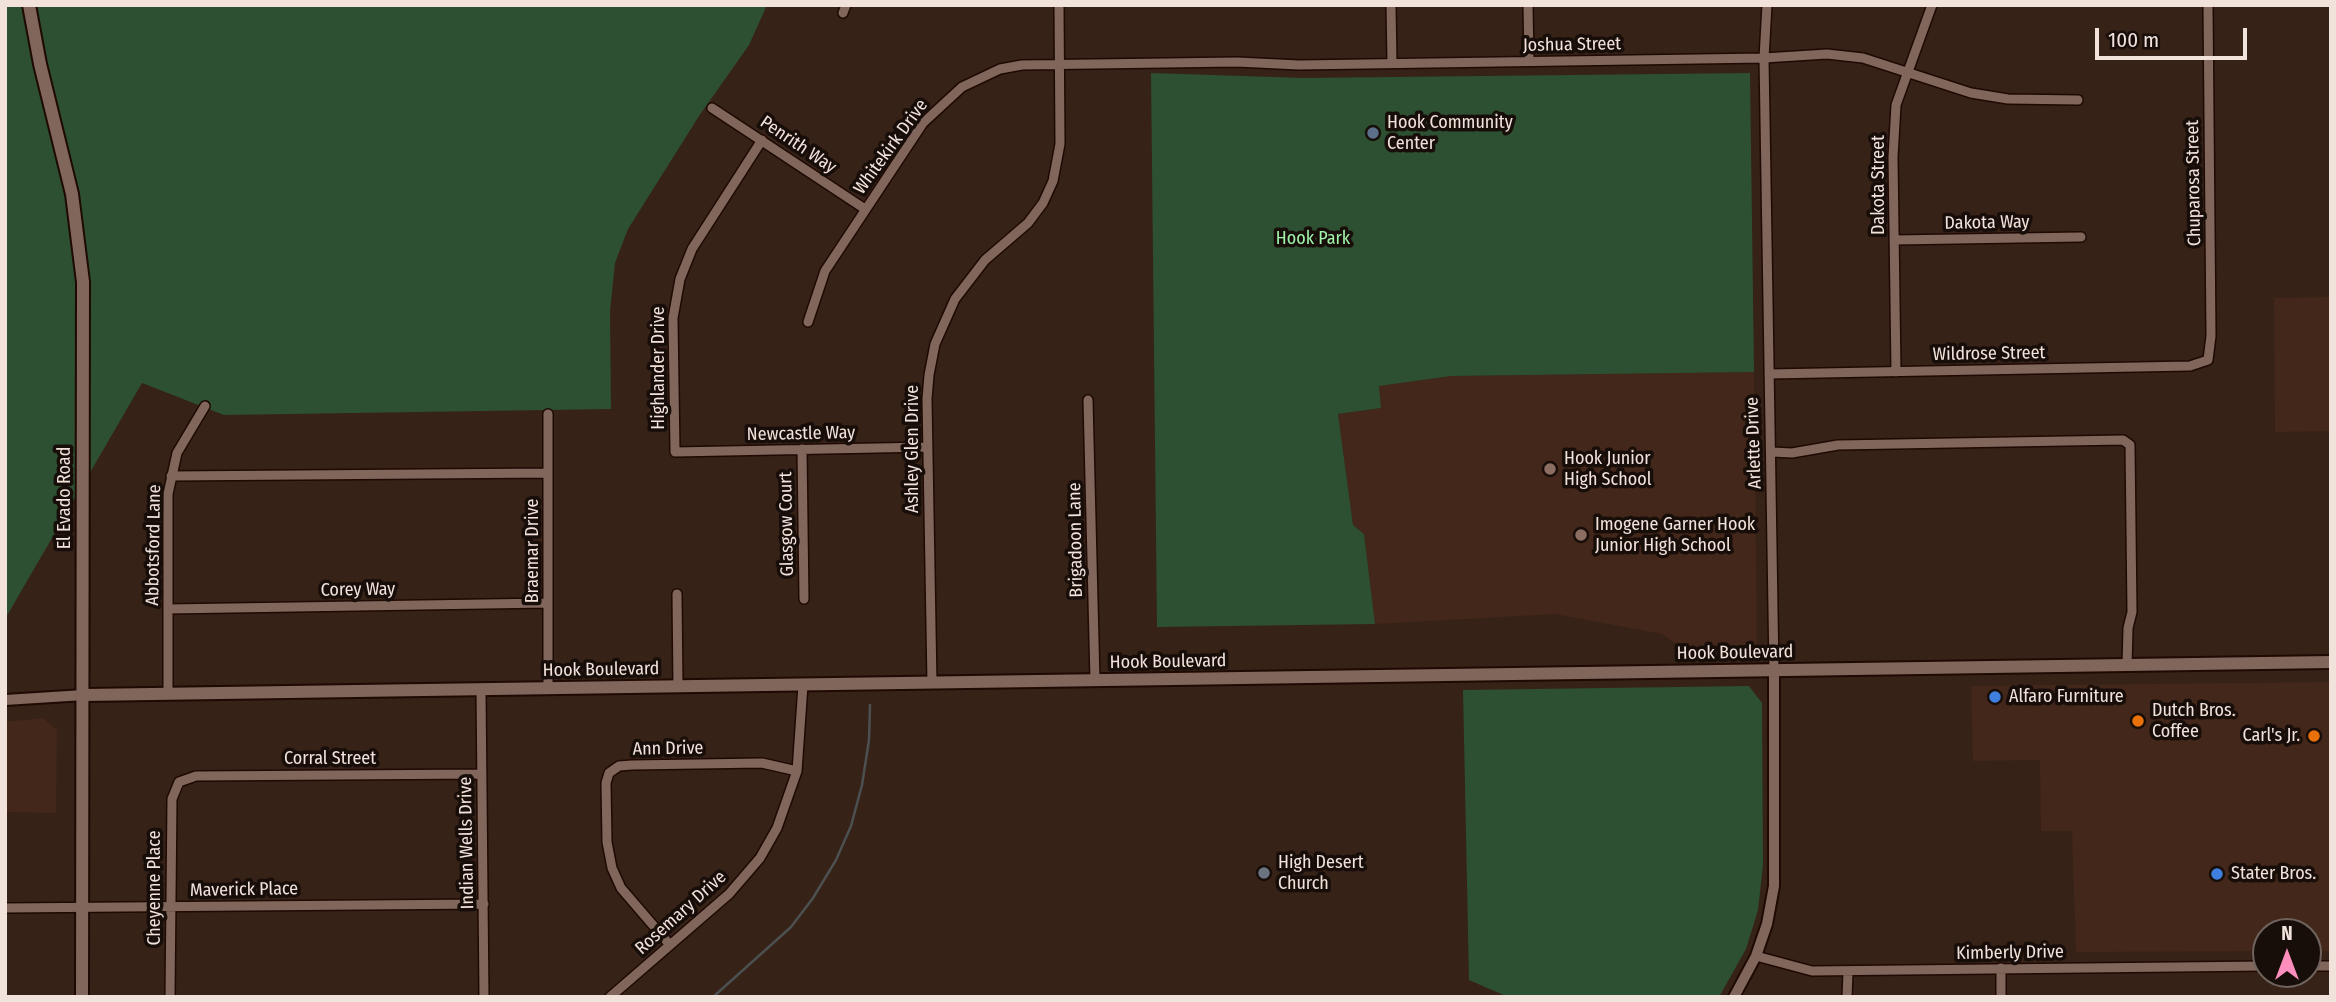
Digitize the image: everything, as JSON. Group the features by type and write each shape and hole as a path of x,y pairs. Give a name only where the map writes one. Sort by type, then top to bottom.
{"main road":[{"name":"El Evado Road","path":"29,5 40,64 72,194 82,259 82,997"},
{"name":"Hook Boulevard","path":"84,695 2331,662"}],"street":[{"name":"Ashley Glen Drive","path":"932,683 927,447 929,375 946,317 966,283 985,260 1028,223 1043,203 1053,181 1059,144 1059,5"},
{"path":"1391,5 1391,63"},
{"path":"1528,5 1529,61"},
{"name":"Arlette Drive","path":"1734,997 1756,956 1767,923 1774,886 1772,452 1764,58 1767,5"},
{"name":"Dakota Street","path":"1896,372 1893,138 1896,105 1932,5"},
{"name":"Chuparosa Street","path":"2208,5 2211,233 2211,351 2208,360"},
{"name":"Joshua Street","path":"1059,64 1391,63 1764,58 1827,54 1863,58 1971,93 2008,99 2078,100"},
{"name":"Whitekirk Drive","path":"808,322 825,271 923,123 961,87 1000,69 1059,64"},
{"name":"Penrith Way","path":"712,108 865,209"},
{"name":"Highlander Drive","path":"676,452 673,318 680,279 692,249 762,140"},
{"name":"Dakota Way","path":"1894,240 2081,237"},
{"name":"Wildrose Street","path":"1769,374 2190,366 2208,360"},
{"name":"Brigadoon Lane","path":"1088,400 1095,681"},
{"name":"Abbotsford Lane","path":"168,693 168,494 177,453 205,406"},
{"name":"Braemar Drive","path":"548,414 548,688"},
{"path":"1772,452 1792,453 1838,446 2123,440 2130,445 2132,611 2128,628 2127,665"},
{"name":"Newcastle Way","path":"676,452 927,447"},
{"name":"Glasgow Court","path":"802,449 804,599"},
{"path":"171,476 548,473"},
{"path":"677,594 678,687"},
{"name":"Corey Way","path":"169,609 548,603"},
{"name":"Rosemary Drive","path":"610,997 729,894 760,858 777,828 797,771 803,685"},
{"name":"Indian Wells Drive","path":"481,689 484,997"},
{"name":"Hook Boulevard","path":"5,700 84,695"},
{"name":"Ann Drive","path":"670,945 621,888 612,868 607,842 606,783 609,773 620,766 658,764 762,763 797,771"},
{"name":"Corral Street","path":"179,782 196,776 482,774"},
{"name":"Cheyenne Place","path":"170,997 172,799 179,782"},
{"name":"Maverick Place","path":"5,908 484,904"},
{"name":"Kimberly Drive","path":"1756,956 1812,971 1848,972 2252,966"},
{"path":"2000,968 2001,997"},
{"path":"1847,997 1848,972"}],"shaded area":[{"path":"2331,297 2331,431 2275,432 2274,298"},
{"name":"Hook Junior High School","path":"1754,372 1757,649 1685,650 1662,634 1555,614 1375,624 1364,534 1353,525 1338,414 1381,408 1378,386 1451,376"},
{"path":"2331,682 2331,951 2322,951 2322,918 2252,918 2252,951 2076,952 2072,831 2041,831 2040,760 1973,761 1971,686"},
{"path":"43,718 57,730 56,813 5,812 5,722"}],"green space":[{"path":"5,5 767,5 749,45 699,116 628,229 615,263 610,311 611,409 224,415 142,383 5,619"},
{"name":"Hook Park","path":"1151,73 1303,78 1750,73 1754,372 1451,376 1379,386 1381,408 1338,414 1353,525 1364,534 1375,624 1157,627"},
{"path":"1749,686 1762,703 1763,865 1758,910 1746,949 1719,997 1508,997 1469,980 1463,690"}],"waterway":[{"path":"713,997 791,927 836,860 851,826 862,785 869,740 870,705"}],"place":[{"name":"Hook Community Center","path":"1373,133"},
{"name":"Hook Junior High School","path":"1550,469"},
{"name":"Imogene Garner Hook Junior High School","path":"1581,535"},
{"name":"Alfaro Furniture","path":"1995,697"},
{"name":"Dutch Bros. Coffee","path":"2138,721"},
{"name":"Carl's Jr.","path":"2314,736"},
{"name":"High Desert Church","path":"1264,873"},
{"name":"Stater Bros.","path":"2217,874"}]}
